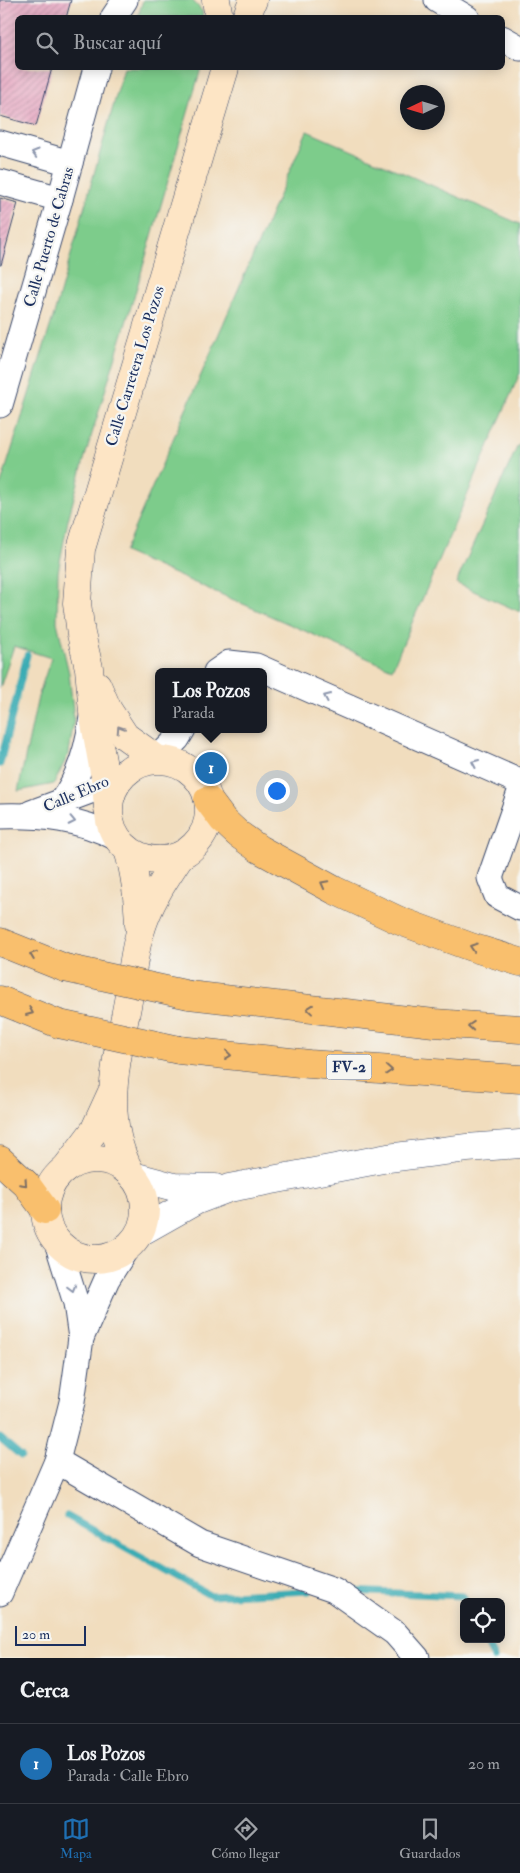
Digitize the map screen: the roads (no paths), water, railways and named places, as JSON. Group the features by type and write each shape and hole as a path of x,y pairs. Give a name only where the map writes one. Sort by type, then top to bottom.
{"highway":[{"path":"208,800 223,820 259,849 334,890 400,921 471,947 520,962"},
{"path":"0,942 65,968 189,995 434,1023 520,1029"},
{"name":"FV-2","path":"0,1000 59,1024 179,1050 309,1064 520,1079"},
{"path":"0,1160 26,1184 45,1210"}],"main road":[{"path":"216,0 218,15"},
{"path":"247,15 253,0"},
{"name":"Calle Carretera Los Pozos","path":"89,668 81,634 77,603 81,549 224,70"},
{"path":"89,668 93,712 114,787 110,824 133,867 138,892 139,934"},
{"path":"89,668 108,710 125,736 157,760"},
{"path":"114,787 145,761 171,761 184,766 192,772 203,786 208,800 209,810 206,829 189,850 180,856 168,860 154,860 140,857 122,844"},
{"path":"66,1168 94,1131 112,1090 139,934 152,900 180,856"},
{"path":"112,1090 116,1135 123,1158 142,1190 145,1204 144,1219 133,1241 107,1258 90,1259 75,1255 57,1242 47,1223 45,1210 47,1195 57,1175 76,1162 98,1158 111,1160 132,1174"}],"street":[{"path":"113,15 116,0"},
{"path":"114,15 125,0"},
{"path":"437,0 462,15"},
{"path":"505,40 520,48"},
{"name":"Calle Puerto de Cabras","path":"0,405 95,70"},
{"path":"0,143 70,163"},
{"path":"0,182 60,199"},
{"path":"222,668 229,663 261,668"},
{"path":"267,671 520,782"},
{"path":"61,802 73,786 84,758 90,737 93,712"},
{"path":"157,760 181,733"},
{"name":"Calle Ebro","path":"12,815 114,787"},
{"path":"520,792 490,878 496,896 520,908"},
{"name":"Calle Ebro","path":"12,815 72,820 99,828 122,844"},
{"path":"0,1592 57,1461 72,1402 81,1338 107,1279 133,1241 195,1201 229,1188 388,1158 467,1148 520,1144"},
{"path":"132,1174 174,1187 229,1188"},
{"path":"57,1242 76,1302 81,1338"},
{"path":"57,1461 200,1544 334,1590 395,1633 417,1658"}],"waterway":[{"path":"0,764 27,655"},
{"path":"0,1438 21,1456"},
{"path":"67,1516 211,1596 309,1591"},
{"path":"350,1591 463,1596 464,1598"},
{"path":"487,1643 494,1658"}],"place":[{"name":"Los Pozos","path":"211,768"}]}
